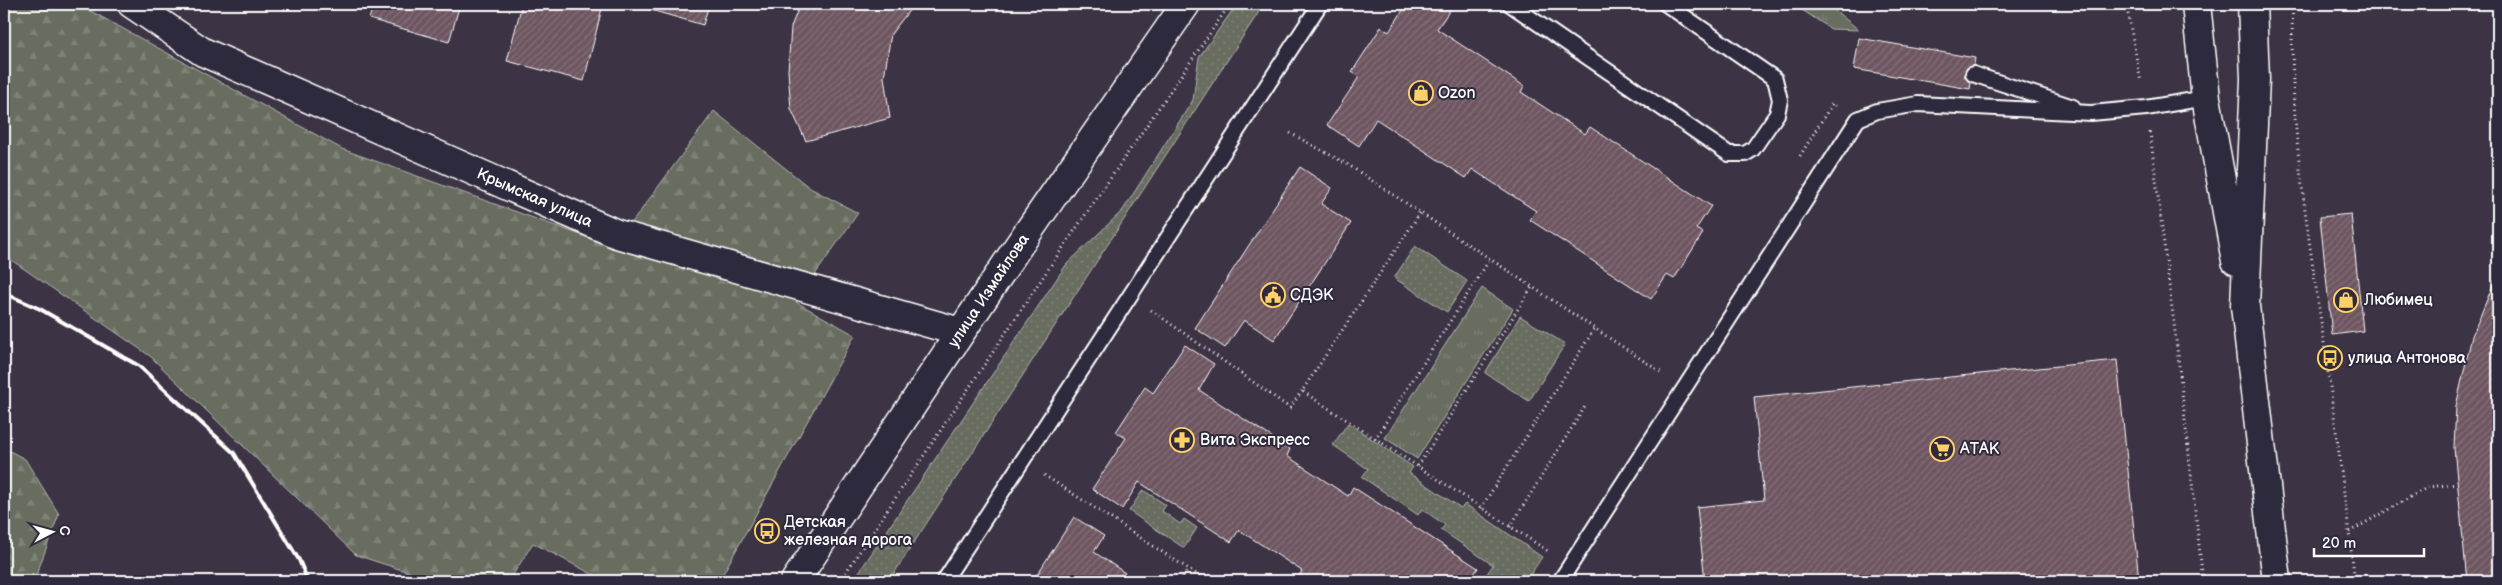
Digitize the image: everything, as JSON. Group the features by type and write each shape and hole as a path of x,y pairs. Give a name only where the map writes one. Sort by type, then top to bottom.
{"main road":[{"name":"Крымская улица","path":"132,4 203,52 617,234 960,332"},
{"name":"улица Измайлова","path":"795,581 960,332 1186,4"},
{"path":"2196,4 2206,98 2245,306 2277,581"},
{"path":"2245,306 2255,79 2252,4"}],"lane":[{"path":"944,581 1320,4"},
{"path":"1510,4 1729,154 1745,154 1753,149 1777,114 1780,100 1776,79 1666,4"},
{"path":"1973,74 2091,113"},
{"path":"1560,581 1858,119 1876,111 1918,104 2091,113 2146,108 2206,98"}],"path":[{"path":"840,581 1051,265 1230,4"},
{"path":"2126,4 2154,157 2203,581"},
{"path":"2293,4 2291,57 2304,207 2343,477 2355,581"},
{"path":"1290,133 1347,164 1686,388"},
{"path":"1130,295 1290,408 1420,213"},
{"path":"1375,439 1490,259"},
{"path":"1418,466 1532,287"},
{"path":"1481,508 1595,328"},
{"path":"1302,391 1570,566"},
{"path":"1510,527 1586,405"},
{"path":"1023,460 1207,581"},
{"path":"2349,532 2428,487 2457,484"},
{"path":"1180,581 1188,569"}],"green space":[{"path":"4,4 78,4 342,149 614,247 714,111 810,188 858,213 796,302 855,335 719,581 605,581 533,543 509,581 436,581 356,555 150,356 4,255"},
{"path":"1237,4 1264,4 889,581 853,581 1066,265 1123,210 1193,100 1199,57"},
{"path":"1793,4 1827,4 1859,30 1831,29"},
{"path":"1415,246 1467,281 1447,312 1394,278"},
{"path":"1482,288 1513,309 1417,459 1385,438"},
{"path":"1520,316 1565,344 1529,401 1485,373"},
{"path":"1348,423 1413,467 1409,473 1461,508 1465,504 1542,557 1526,581 1482,581 1493,565 1441,530 1445,525 1422,509 1418,515 1362,477 1368,469 1333,445"},
{"path":"4,448 25,459 59,514 34,581 4,581"},
{"path":"1143,490 1166,505 1162,511 1180,524 1184,519 1197,528 1184,548 1129,511"}],"building":[{"path":"374,4 460,4 449,42 369,19"},
{"path":"522,4 603,4 584,81 507,61"},
{"path":"630,4 709,4 703,25"},
{"path":"800,4 914,4 891,34 884,77 890,118 806,141 791,109 788,71 791,27"},
{"path":"1407,4 1454,4 1437,29 1524,86 1521,92 1585,134 1590,127 1711,206 1696,229 1703,233 1674,279 1667,275 1651,299 1530,220 1536,211 1472,169 1466,178 1376,119 1359,146 1327,125 1359,77 1352,72 1381,27 1389,32"},
{"path":"1859,38 1975,58 1970,89 1854,69"},
{"path":"1300,167 1332,188 1321,204 1351,223 1274,340 1244,320 1225,348 1195,328"},
{"path":"2351,214 2363,331 2332,335 2320,217"},
{"path":"2498,273 2498,581 2467,581 2454,448 2456,406 2472,336"},
{"path":"1185,345 1214,364 1199,390 1290,449 1287,456 1348,496 1353,487 1478,568 1469,581 1300,581 1297,579 1302,571 1239,530 1231,542 1139,482 1122,509 1092,489 1126,438 1116,432 1145,387 1153,393"},
{"name":"АТАК","path":"2117,360 2139,581 1705,581 1697,507 1764,500 1754,397"},
{"path":"1074,517 1104,536 1094,552 1125,573 1119,581 1033,581"}],"railway":[{"path":"4,293 40,309 139,366 234,453 299,560 308,581"}],"place":[{"name":"Ozon","path":"1421,93"},
{"name":"СДЭК","path":"1273,295"},
{"name":"Любимец","path":"2346,300"},
{"name":"улица Антонова","path":"2330,358"},
{"name":"Вита Экспресс","path":"1182,440"},
{"name":"АТАК","path":"1942,449"},
{"name":"Детская железная дорога","path":"767,531"}]}
